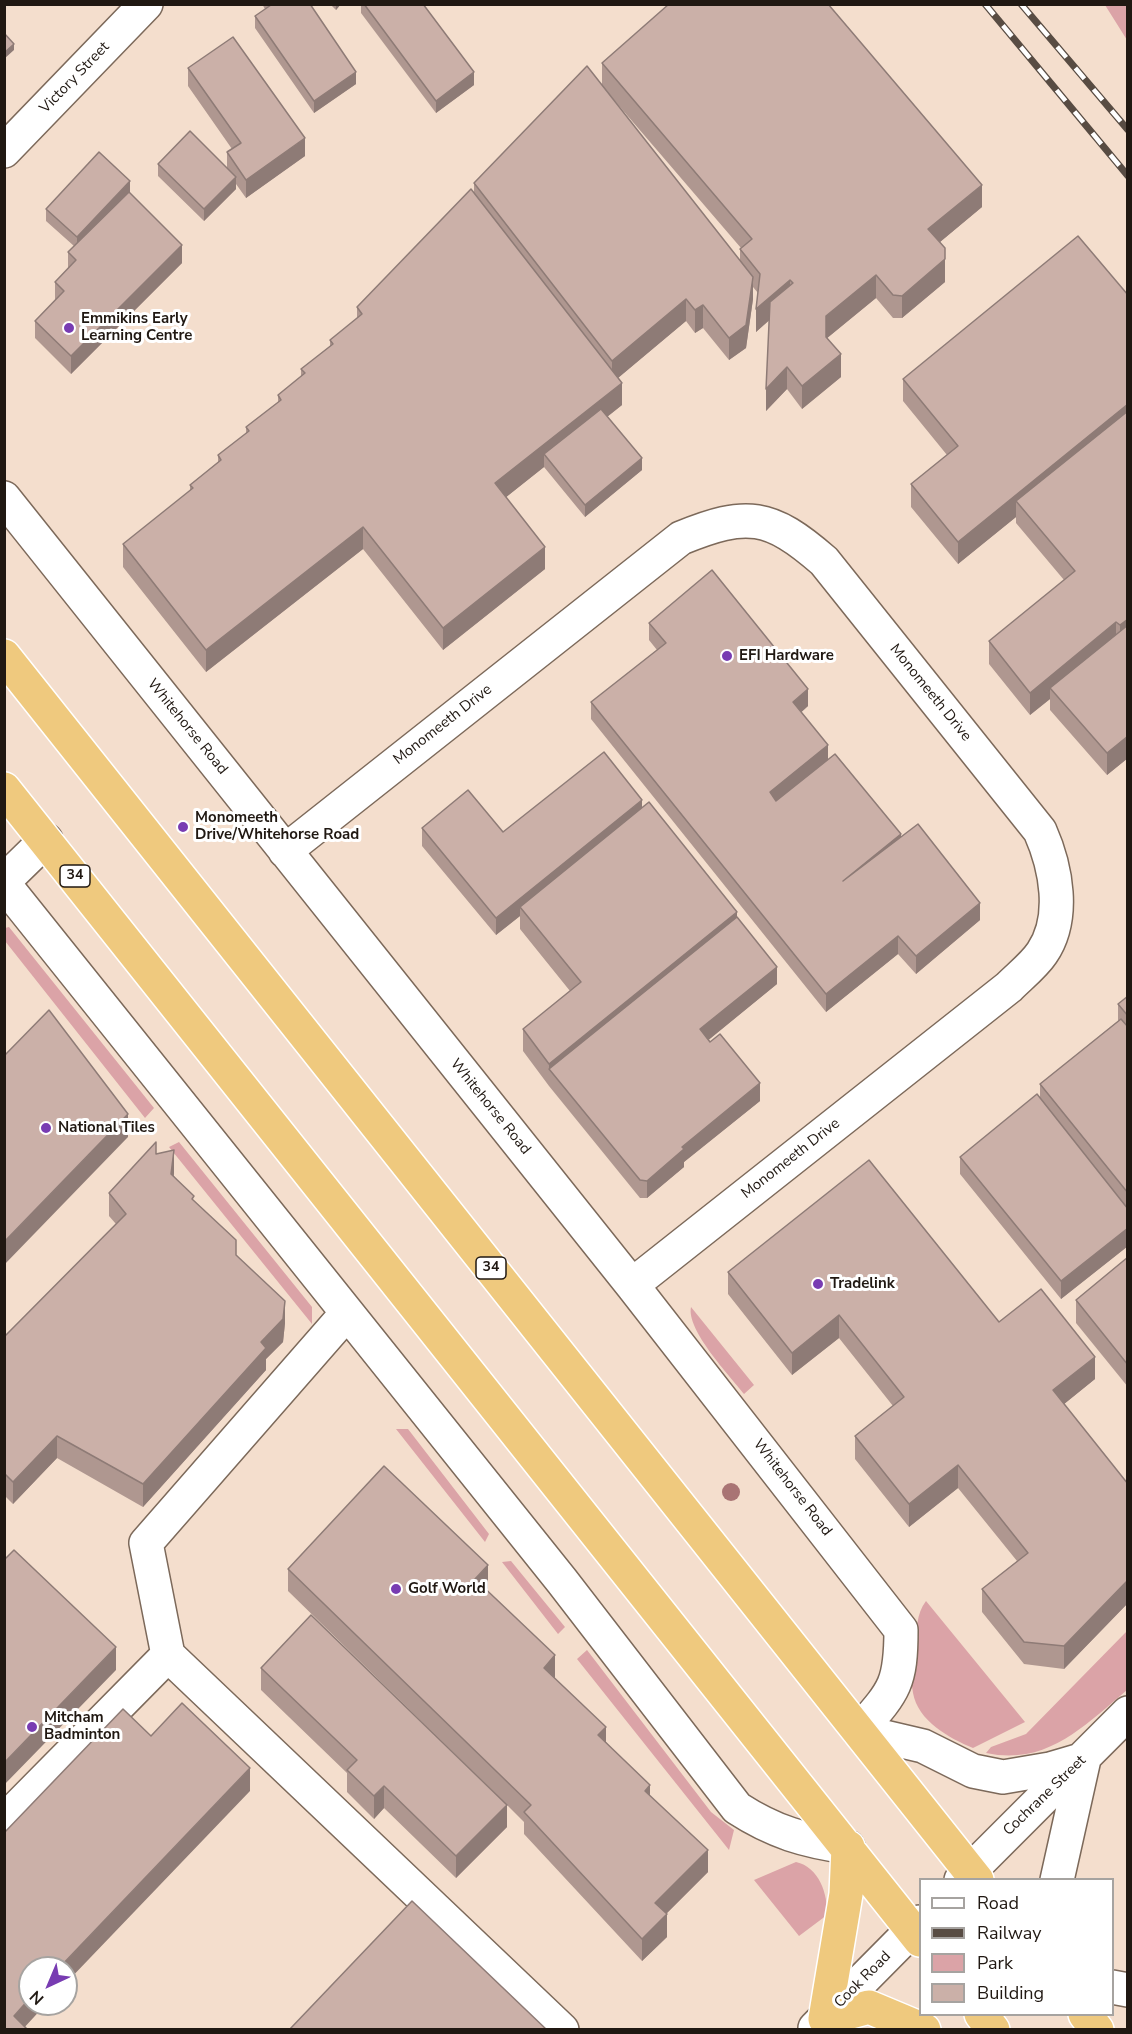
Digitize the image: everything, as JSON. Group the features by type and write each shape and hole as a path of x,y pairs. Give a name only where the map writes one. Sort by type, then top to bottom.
{"highway":[{"name":"34","path":"4,656 859,1731 969,1877"},
{"name":"34","path":"4,789 848,1847 918,1931"},
{"path":"819,2024 846,1894 848,1847"},
{"path":"819,2024 869,2007 924,2030"},
{"path":"982,2016 993,2030"},
{"path":"1086,2016 1097,2030"}],"street":[{"name":"Victory Street","path":"4,151 146,4"},
{"name":"Whitehorse Road","path":"4,498 632,1286 901,1630 901,1664 891,1694 859,1731"},
{"name":"Monomeeth Drive","path":"285,851 681,538 719,523 758,521 795,535 824,561 847,589 1040,831 1050,853 1054,873 1055,916 1052,935 1042,955 1009,987 632,1286"},
{"path":"46,840 4,883 562,1581 737,1808 767,1827 813,1842 848,1847"},
{"path":"347,1313 146,1543 168,1655 562,2030"},
{"path":"4,1821 168,1655"},
{"name":"Cochrane Street","path":"969,1877 1128,1713"},
{"path":"859,1731 923,1746 973,1771 1003,1777 1050,1769 1084,1759 1057,1878"},
{"name":"Cook Road","path":"819,2024 918,1931"}],"green space":[{"path":"1105,5 1127,5 1127,40"},
{"path":"9,927 154,1108 145,1118 5,941 5,928"},
{"path":"179,1142 312,1307 312,1324 169,1147"},
{"path":"691,1307 754,1385 744,1394 702,1340 691,1317"},
{"path":"396,1429 408,1429 489,1534 485,1542"},
{"path":"511,1561 565,1627 558,1634 502,1562"},
{"path":"926,1601 1025,1722 973,1748 945,1734 921,1712 913,1693 912,1675 920,1611"},
{"path":"1127,1631 1127,1690 1080,1729 1046,1748 1028,1754 1008,1756 986,1753 991,1747 1026,1734"},
{"path":"587,1650 711,1812 734,1830 729,1850 577,1659"},
{"path":"796,1862 811,1869 816,1875 824,1890 827,1907 827,1915 799,1936 754,1880"}],"building":[{"path":"270,4 310,4 356,72 314,101 255,16"},
{"path":"364,4 423,4 474,72 436,101"},
{"path":"669,4 828,4 982,185 928,229 945,248 945,259 902,296 893,295 876,275 826,316 826,337 841,354 802,386 787,367 766,389 770,302 793,283 790,280 756,309 760,274 740,249 752,239 602,63"},
{"path":"4,33 14,44 4,53"},
{"path":"233,37 305,138 246,180 227,152 241,143 188,68"},
{"path":"587,66 753,277 746,325 729,338 703,305 695,310 686,299 612,361 474,183"},
{"path":"190,131 236,177 204,209 158,164"},
{"path":"99,152 130,181 77,237 46,209"},
{"path":"471,189 622,383 495,483 545,547 443,628 363,527 206,650 123,544 193,488 190,485 221,460 218,455 249,431 246,427 281,400 278,395 305,373 301,369 333,344 330,340 362,314 357,307"},
{"path":"129,192 182,245 71,356 35,321 64,291 55,282 76,260 68,252"},
{"path":"1078,236 1128,295 1128,404 958,542 911,484 958,446 903,379"},
{"path":"601,409 642,458 585,505 544,454"},
{"path":"1128,411 1128,619 1120,625 1116,622 1030,693 989,641 1075,571 1016,501"},
{"path":"712,570 808,689 793,702 828,745 770,792 776,801 835,754 901,834 843,881 918,824 980,903 916,956 898,936 826,994 591,702 666,643 649,623"},
{"path":"1128,625 1128,736 1107,753 1050,688"},
{"path":"604,752 642,800 496,918 422,828 468,790 503,832"},
{"path":"649,802 737,912 549,1064 523,1029 581,982 520,907"},
{"path":"737,917 777,967 700,1029 710,1042 720,1034 760,1083 682,1147 684,1149 647,1181 640,1180 549,1069"},
{"path":"1128,996 1128,1016 1118,1004"},
{"path":"49,1010 128,1114 4,1242 4,1056"},
{"path":"1121,1019 1128,1027 1128,1193 1040,1084"},
{"path":"1037,1094 1128,1209 1128,1228 1061,1281 960,1157"},
{"path":"156,1142 156,1154 174,1150 171,1174 194,1196 192,1199 236,1240 236,1255 285,1301 283,1319 261,1342 266,1348 143,1484 57,1436 13,1482 4,1473 4,1337 126,1214 109,1193"},
{"path":"869,1160 999,1322 1041,1289 1095,1357 1053,1390 1128,1484 1128,1580 1064,1646 1024,1642 982,1589 1028,1553 958,1465 909,1504 855,1436 904,1397 839,1315 792,1353 728,1272"},
{"path":"1128,1257 1128,1365 1076,1300"},
{"path":"384,1466 488,1565 475,1579 555,1655 544,1668 606,1727 598,1735 650,1785 645,1791 708,1850 655,1903 667,1914 642,1939 524,1812 531,1805 288,1569"},
{"name":"Mitcham Badminton","path":"14,1550 116,1647 4,1763 4,1560"},
{"path":"311,1615 507,1805 456,1856 384,1786 374,1796 347,1770 357,1760 261,1668"},
{"path":"182,1703 250,1768 70,1956 18,1956 18,2012 14,2016 28,2030 4,2030 4,1833 123,1709 151,1736"},
{"path":"412,1901 547,2030 289,2030"}],"railway":[{"path":"985,4 1128,176"},
{"path":"1021,4 1128,130"}],"place":[{"name":"Emmikins Early Learning Centre","path":"69,328"},
{"name":"EFI Hardware","path":"727,656"},
{"name":"Monomeeth Drive/Whitehorse Road","path":"183,827"},
{"name":"National Tiles","path":"46,1128"},
{"name":"Tradelink","path":"818,1284"},
{"name":"Golf World","path":"396,1589"},
{"name":"Mitcham Badminton","path":"32,1727"}]}
